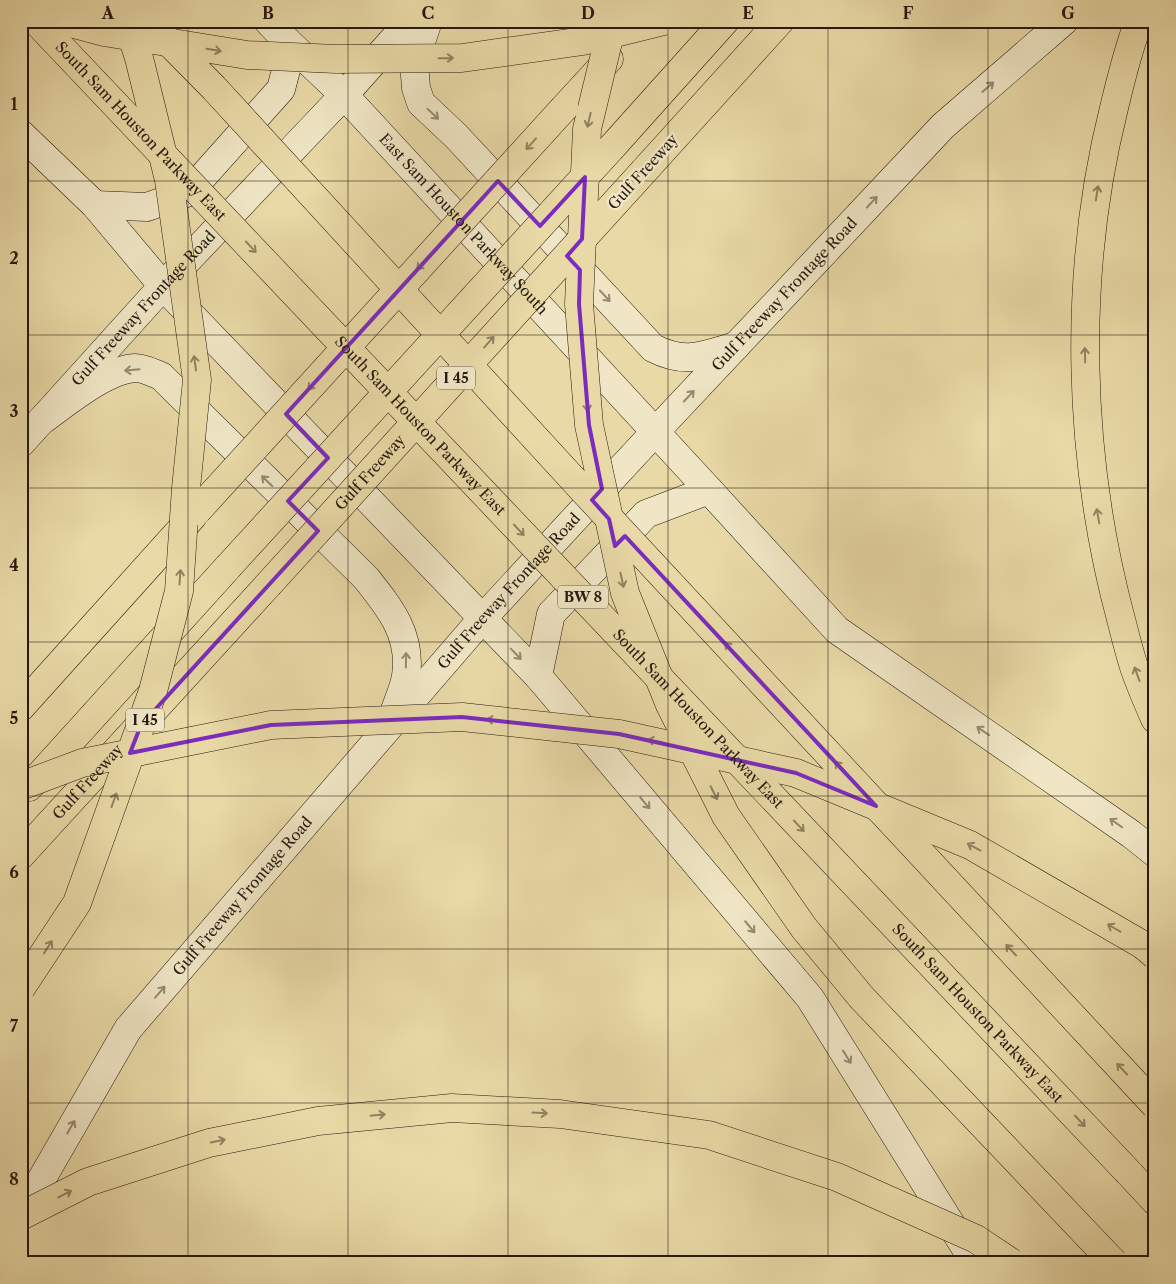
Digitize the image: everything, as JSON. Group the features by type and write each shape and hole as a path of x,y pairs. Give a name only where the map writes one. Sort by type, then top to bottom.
{"highway":[{"name":"South Sam Houston Parkway East","path":"36,21 1155,1200"},
{"path":"63,21 104,32 247,55 336,59 462,58 583,41 664,21"},
{"path":"21,988 77,903 153,691 179,591 186,488 197,380 168,180 139,58 127,21"},
{"path":"148,21 221,96 582,490 1155,1105"},
{"path":"613,21 587,129 579,304 589,425 625,593 670,705 726,816 804,928 862,998 1114,1263"},
{"path":"21,708 197,511 643,21"},
{"name":"I 45","path":"21,796 725,21"},
{"name":"Gulf Freeway","path":"21,855 780,21"},
{"path":"1139,21 1118,89 1105,144 1095,205 1089,260 1085,349 1088,428 1097,513 1112,588 1135,671 1155,719"},
{"path":"21,786 82,763 271,725 462,717 619,734 796,773 961,841 1143,945 1155,955"},
{"path":"21,1216 88,1182 210,1143 318,1121 452,1108 560,1114 709,1136 837,1177 976,1239 1012,1263"}],"main road":[{"name":"East Sam Houston Parkway South","path":"268,21 344,95 655,432"},
{"name":"Gulf Freeway Frontage Road","path":"21,443 163,286 344,95 410,21"},
{"path":"428,21 414,63 416,88 421,103 456,136 653,348 678,358 694,357 736,346"},
{"name":"Gulf Freeway Frontage Road","path":"21,1216 128,1029 482,619 943,126 1064,21"},
{"path":"95,205 147,207 189,192 281,88 287,66 288,42"},
{"path":"21,134 95,205 163,286 538,676 810,998 975,1263"},
{"path":"41,421 102,379 125,370 137,368 148,370 161,376 366,578 386,604 405,640 407,656 406,677 391,724"},
{"path":"655,432 837,630 1132,834 1155,853"},
{"path":"538,676 551,614 646,514 709,490"}],"highlighted area":[{"path":"585,177 582,239 567,256 580,270 579,304 589,425 602,489 592,500 609,519 615,546 625,536 876,806 796,773 619,734 462,717 271,725 130,753 141,725 318,531 288,501 328,458 286,414 498,181 540,226"}],"waterway":[{"path":"450,1263 466,1261 625,1263"}]}
